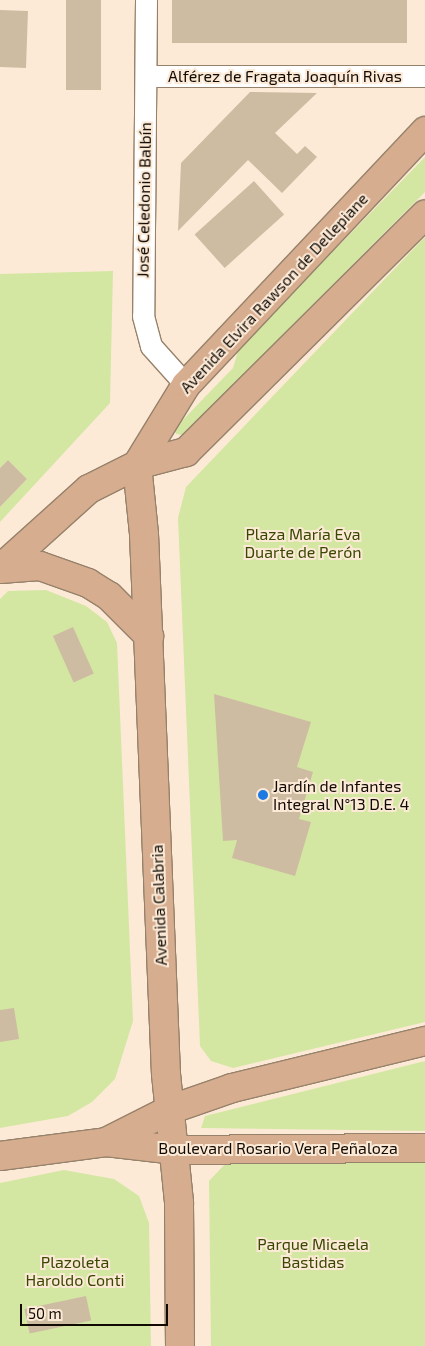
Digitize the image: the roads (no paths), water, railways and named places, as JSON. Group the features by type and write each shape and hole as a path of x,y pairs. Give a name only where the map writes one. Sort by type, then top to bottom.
{"main road":[{"name":"Avenida Elvira Rawson de Dellepiane","path":"137,464 186,385 425,131"},
{"path":"0,569 89,489 137,464 186,452 425,215"},
{"name":"Avenida Calabria","path":"137,464 148,636 169,1110 174,1150 180,1346"},
{"path":"0,569 40,566 88,583 109,596 148,636"},
{"name":"Boulevard Rosario Vera Peñaloza","path":"106,1142 169,1110 232,1088 425,1042"},
{"path":"0,1156 106,1142"},
{"name":"Boulevard Rosario Vera Peñaloza","path":"106,1142 174,1150 425,1148"}],"street":[{"name":"José Celedonio Balbín","path":"146,0 143,316 151,346 186,385"},
{"name":"Alférez de Fragata Joaquín Rivas","path":"146,76 425,76"}],"place":[{"name":"Jardín de Infantes Integral N°13 D.E. 4","path":"263,795"}],"park label":[{"name":"Plaza María Eva Duarte de Perón","path":"303,543"},
{"name":"Parque Micaela Bastidas","path":"313,1253"},
{"name":"Plazoleta Haroldo Conti","path":"75,1271"}]}
